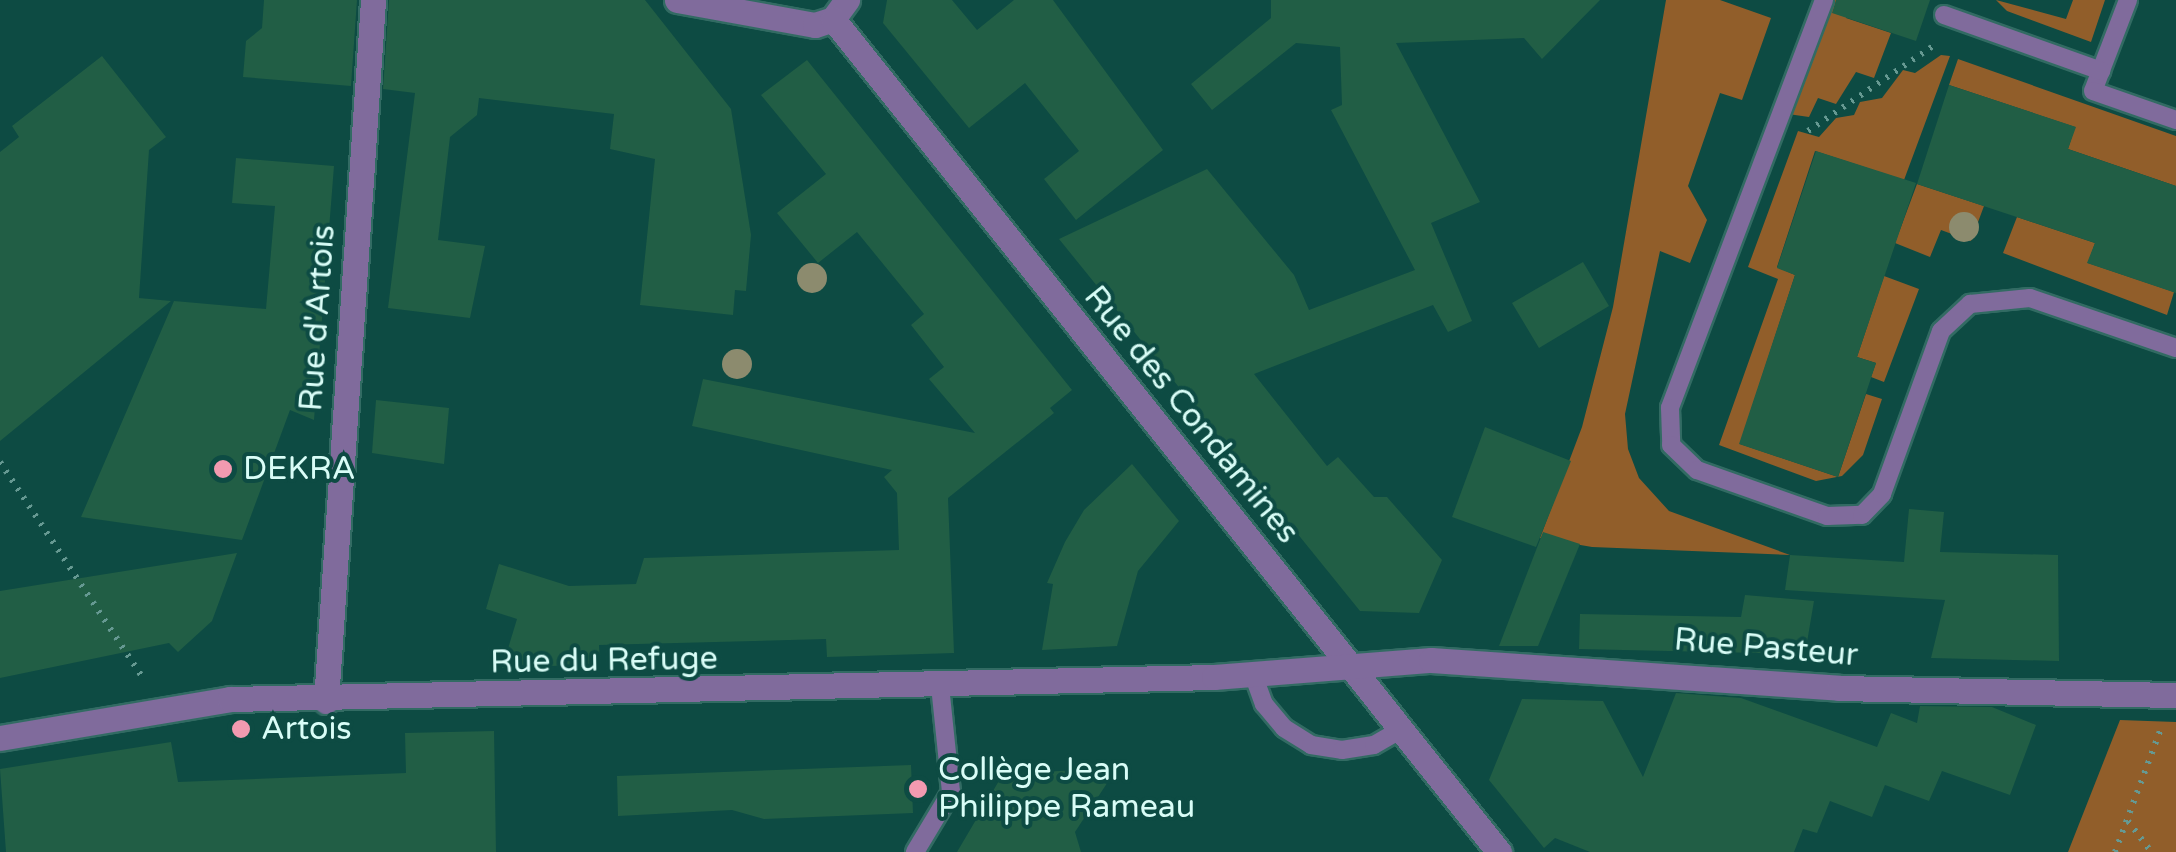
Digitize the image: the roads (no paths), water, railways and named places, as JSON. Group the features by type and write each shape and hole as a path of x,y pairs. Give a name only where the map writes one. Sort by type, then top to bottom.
{"street":[{"name":"Rue d'Artois","path":"326,700 372,0"},
{"path":"677,0 815,25 840,9"},
{"name":"Rue des Condamines","path":"840,9 1498,852"},
{"name":"Rue Pasteur","path":"1253,674 1431,660 1839,688 2176,695"},
{"name":"Rue du Refuge","path":"0,738 147,709 230,699 940,685 1253,674"}],"lane":[{"path":"1824,0 1670,408 1670,444 1697,470 1827,516 1862,515 1882,494 1941,331 1970,304 2030,298 2176,348"},
{"path":"2128,0 2093,91 2176,120"},
{"path":"1944,14 2101,71"},
{"path":"1253,674 1264,704 1284,728 1311,745 1358,748 1402,729"},
{"path":"915,852 951,792 940,685"}],"place":[{"name":"DEKRA","path":"223,469"},
{"name":"Artois","path":"241,729"},
{"name":"Collège Jean Philippe Rameau","path":"918,789"}]}
